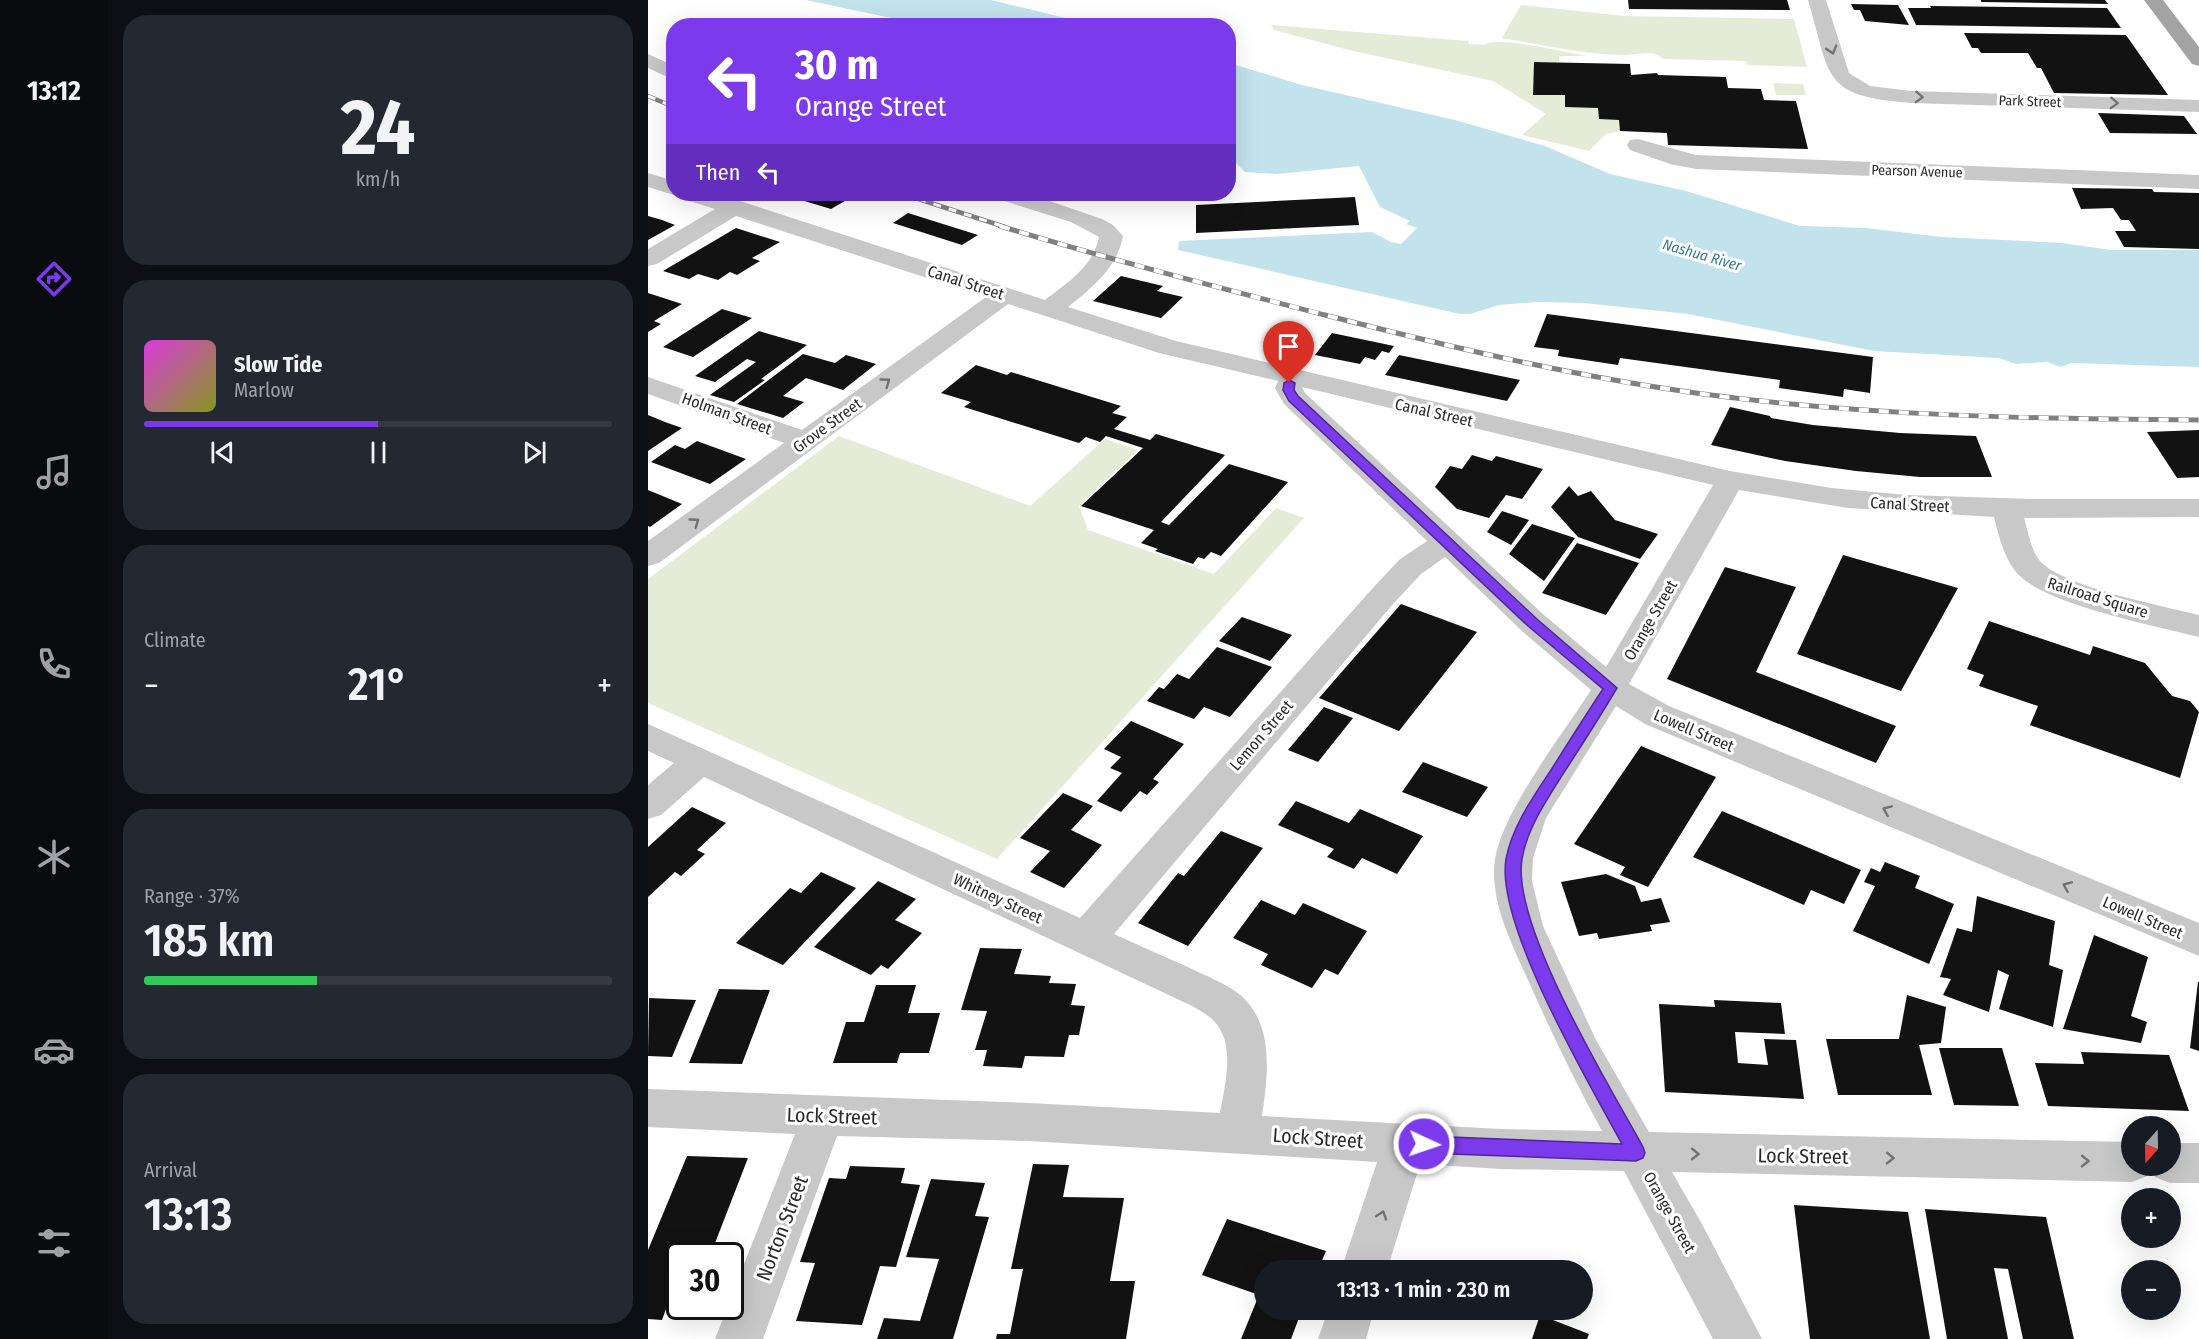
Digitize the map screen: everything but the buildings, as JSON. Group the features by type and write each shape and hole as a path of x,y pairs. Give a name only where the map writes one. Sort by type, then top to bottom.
{"main road":[{"path":"2153,0 2199,60"}],"street":[{"name":"Park Street","path":"1816,0 1840,75 1847,83 1861,89 1911,96 2199,106"},
{"path":"648,60 666,70"},
{"name":"Pearson Avenue","path":"1638,145 1678,159 1696,162 2199,182"},
{"path":"648,180 666,186"},
{"name":"Canal Street","path":"715,201 1168,347 1730,480 1795,492 1865,501 2006,507 2199,508"},
{"path":"1028,201 1086,220 1104,228 1111,236 1109,249 1098,266 1048,309"},
{"path":"648,259 735,207"},
{"name":"Grove Street","path":"648,556 1006,294"},
{"name":"Lowell Street","path":"1293,378 1288,388 1293,398 1533,623 1610,688 1657,715 2199,940"},
{"name":"Holman Street","path":"648,385 806,441"},
{"name":"Orange Street","path":"1730,480 1610,688 1529,815 1514,858 1513,881 1516,901 1524,926 1580,1051 1686,1239 1738,1339"},
{"name":"Railroad Square","path":"2006,507 2025,561 2040,579 2090,597 2199,626"},
{"name":"Lemon Street","path":"1086,939 1410,567 1446,542"},
{"name":"Whitney Street","path":"648,736 1219,1002 1235,1016 1246,1039 1246,1064 1238,1132"},
{"path":"648,806 700,760"},
{"name":"Lock Street","path":"648,1108 1029,1122 1636,1153 2121,1162"},
{"name":"Norton Street","path":"739,1339 824,1116"},
{"path":"1367,1260 1405,1143"},
{"path":"2181,1163 2199,1163"},
{"path":"1342,1339 1348,1320"}],"green space":[{"path":"1521,5 1625,16 1794,19 1807,67 1747,65 1746,61 1663,59 1651,53 1624,55 1593,53 1502,38"},
{"path":"1271,25 1469,41 1468,44 1517,43 1587,56 1559,56 1559,62 1534,62 1533,94 1565,95 1598,108 1599,119 1619,120 1620,131 1606,134 1589,151 1522,135 1546,114 1493,81 1353,51 1274,30"},
{"path":"1773,83 1803,84 1806,95 1776,95"},
{"path":"839,436 1030,506 1105,439 1138,450 1079,506 1088,530 1214,574 1276,508 1304,518 997,859 648,703 648,579"}],"water":[{"path":"806,0 991,0 1065,18 891,18"},
{"name":"Nashua River","path":"1236,65 1302,85 1455,120 1545,146 1610,174 1686,191 1800,226 1866,228 1942,237 2062,243 2111,250 2199,250 2199,367 2071,363 2061,367 2047,362 2016,364 1999,358 1874,351 1688,314 1584,303 1537,302 1499,305 1470,314 1460,314 1178,250 1179,241 1372,232 1391,242 1401,244 1417,228 1406,224 1410,221 1380,207 1359,166 1277,174 1245,172 1236,163"}],"railway":[{"path":"648,96 666,104"},
{"path":"925,201 1005,227"},
{"path":"1000,226 1325,315 1513,360 1655,387 1765,401 1889,412 2075,419 2199,420"}],"route":[{"path":"1289,383 1288,390 1293,398 1533,623 1610,688 1529,815 1514,858 1513,881 1516,901 1524,926 1543,971 1580,1051 1636,1153 1424,1144"}]}
